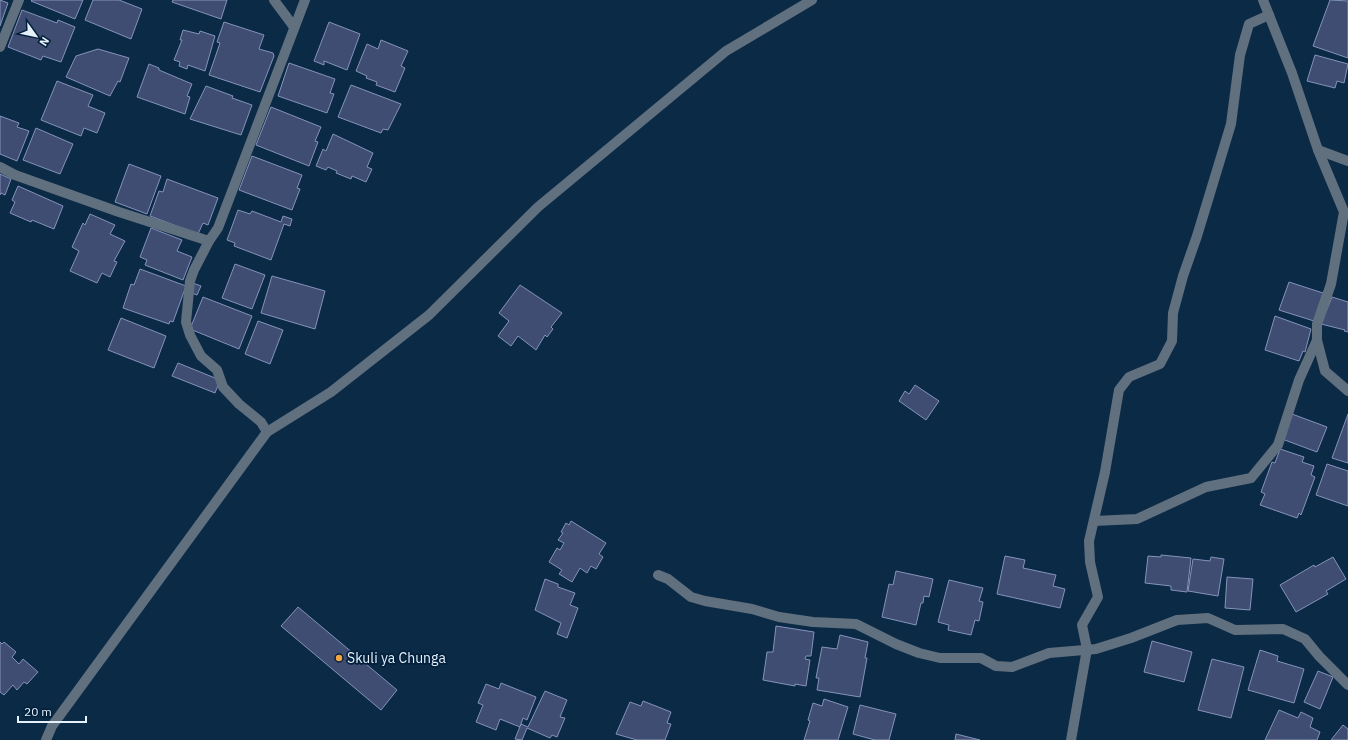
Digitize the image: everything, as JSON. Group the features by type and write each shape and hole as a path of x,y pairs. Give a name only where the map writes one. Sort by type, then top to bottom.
{"street":[{"path":"0,47 19,0"},
{"path":"274,0 294,27"},
{"path":"267,432 262,422 239,404 223,387 217,370 201,356 190,335 186,322 190,281 194,270 209,241 218,228 305,0"},
{"path":"46,740 52,726 267,432 331,392 429,315 538,208 726,51 812,0"},
{"path":"1094,521 1137,519 1206,487 1251,478 1278,445 1299,380 1316,340 1317,324 1331,284 1344,212 1318,150 1292,73 1263,0"},
{"path":"1071,740 1087,649 1082,625 1098,597 1090,562 1089,541 1105,472 1119,390 1129,377 1160,364 1172,341 1173,313 1183,276 1197,236 1231,124 1240,55 1249,24 1269,15"},
{"path":"1318,150 1348,161"},
{"path":"0,167 15,175 119,212 209,241"},
{"path":"1316,340 1325,371 1348,391"},
{"path":"658,575 668,579 691,597 705,601 752,609 785,618 813,622 856,624 896,644 940,658 981,658 996,666 1012,667 1049,653 1096,649 1131,638 1177,620 1208,618 1235,630 1284,629 1305,639 1319,656 1348,685"}],"building":[{"path":"0,0 8,3 0,26"},
{"path":"83,0 75,19 31,1"},
{"path":"93,0 119,0 142,9 131,39 85,20"},
{"path":"173,0 227,0 221,19 172,2"},
{"path":"1330,0 1348,1 1348,58 1313,46"},
{"path":"22,10 57,23 58,20 75,27 61,62 43,56 41,60 8,47"},
{"path":"224,22 264,35 259,49 273,53 274,56 260,92 209,75 220,43 217,42"},
{"path":"329,22 360,34 347,70 324,61 324,65 314,61"},
{"path":"183,30 199,34 200,31 215,36 205,71 188,65 187,69 179,66 180,62 174,60 182,40 180,40"},
{"path":"381,40 408,51 401,66 405,68 395,92 376,85 377,82 366,78 367,76 356,71 367,44 378,49"},
{"path":"98,49 129,58 120,82 118,81 110,96 66,77 76,56"},
{"path":"1315,55 1348,64 1344,83 1337,81 1335,88 1307,81"},
{"path":"289,63 335,79 330,93 334,94 327,113 278,96"},
{"path":"149,64 159,68 159,70 192,84 187,96 190,97 185,114 137,97"},
{"path":"57,81 93,95 88,106 105,113 97,133 84,128 81,136 41,120"},
{"path":"351,85 401,104 388,130 383,129 381,133 338,117"},
{"path":"206,86 252,105 241,135 190,119"},
{"path":"271,107 321,127 315,141 318,142 309,166 256,145"},
{"path":"0,116 19,123 17,127 29,131 17,161 0,154"},
{"path":"36,128 73,144 60,174 23,160"},
{"path":"333,134 373,153 367,167 372,169 366,182 352,176 351,179 336,173 337,171 328,167 326,170 316,166 323,149 326,151"},
{"path":"252,156 302,175 297,188 300,189 292,210 239,190"},
{"path":"129,164 161,176 147,214 115,202"},
{"path":"0,174 11,179 5,195 1,193 0,195"},
{"path":"167,179 218,198 208,225 203,223 198,234 150,216 159,191 163,192"},
{"path":"18,186 63,206 54,229 32,220 31,222 10,213 15,202 12,200"},
{"path":"238,210 250,214 252,211 281,222 283,216 292,219 290,226 284,224 271,260 234,246 235,243 227,240"},
{"path":"90,214 115,225 110,234 125,241 114,261 117,262 110,277 102,273 97,283 70,271 79,251 72,247 83,223 85,225"},
{"path":"151,228 182,240 177,251 192,257 183,280 145,265 147,260 140,257"},
{"path":"235,264 265,275 252,309 222,298"},
{"path":"140,269 186,286 173,322 170,321 169,324 123,308 131,284 134,285"},
{"path":"272,276 325,291 315,329 261,313"},
{"path":"1289,282 1323,293 1314,321 1279,310"},
{"path":"193,283 201,286 197,295 189,292"},
{"path":"520,285 562,313 551,327 553,329 547,337 545,335 536,350 518,336 511,346 498,336 509,321 499,313"},
{"path":"203,297 252,316 239,349 190,329"},
{"path":"1332,297 1348,302 1348,332 1321,324"},
{"path":"1275,316 1311,329 1305,352 1303,351 1299,361 1265,350"},
{"path":"121,318 166,336 154,368 108,350"},
{"path":"258,321 283,330 270,364 245,354"},
{"path":"178,363 220,380 215,393 172,376"},
{"path":"915,385 939,401 926,420 899,401 905,391 909,394"},
{"path":"1292,414 1327,427 1317,452 1282,439"},
{"path":"1348,414 1348,463 1332,458"},
{"path":"1280,449 1304,457 1302,462 1314,466 1311,475 1315,477 1301,515 1299,513 1297,518 1260,505 1265,494 1261,492 1272,462 1275,463"},
{"path":"1327,464 1348,471 1348,506 1316,495"},
{"path":"571,521 606,543 599,554 603,557 596,569 591,566 587,573 580,568 572,582 559,574 562,570 549,562 557,548 560,550 564,543 558,540 563,533 561,532 566,523 569,525"},
{"path":"1161,555 1191,558 1187,592 1171,590 1171,586 1145,583 1148,556 1161,557"},
{"path":"1005,556 1025,560 1023,568 1056,575 1053,586 1065,589 1060,608 997,594"},
{"path":"1211,557 1224,559 1218,596 1188,591 1193,559 1210,561"},
{"path":"1333,557 1346,579 1326,591 1328,594 1296,612 1280,585 1314,565 1315,567"},
{"path":"896,571 933,579 929,597 924,596 923,603 921,603 916,625 882,617 889,584 893,585"},
{"path":"1227,577 1253,579 1250,610 1225,608"},
{"path":"545,579 558,584 558,587 575,593 570,605 578,608 567,638 557,634 561,623 535,610"},
{"path":"949,580 983,588 979,601 983,602 979,621 975,620 971,635 948,630 949,625 938,622"},
{"name":"Skuli ya Chunga","path":"298,607 397,690 381,710 281,626"},
{"path":"776,626 814,632 811,656 806,656 805,659 810,660 806,686 795,684 795,686 763,680 767,652 773,652"},
{"path":"840,635 868,642 865,658 867,658 860,697 817,690 819,678 816,678 822,647 837,649"},
{"path":"1152,641 1192,652 1184,682 1144,672"},
{"path":"0,642 2,644 4,642 16,652 12,657 19,664 23,659 38,672 27,684 24,682 17,690 13,685 4,695 0,692"},
{"path":"1260,650 1278,656 1277,661 1304,669 1294,703 1248,690"},
{"path":"1212,659 1244,667 1231,718 1198,710"},
{"path":"1318,671 1333,677 1320,709 1304,702"},
{"path":"501,683 536,697 527,720 523,718 520,727 500,719 496,730 476,722 483,705 478,703 486,684 499,689"},
{"path":"545,691 567,700 560,717 565,718 557,737 552,735 550,738 527,728 522,740 515,739 521,724 528,727"},
{"path":"824,699 848,707 838,740 804,740 810,721 808,720 813,703 822,706"},
{"path":"643,701 671,712 667,723 671,724 665,740 637,740 616,734 630,702 641,706"},
{"path":"860,705 896,714 889,740 875,740 853,734"},
{"path":"1279,710 1298,718 1301,712 1313,718 1310,727 1320,732 1317,740 1265,740"},
{"path":"1343,725 1348,729 1348,740 1331,740"},
{"path":"956,734 980,740 955,740"}],"place":[{"name":"Skuli ya Chunga","path":"339,658"}]}
